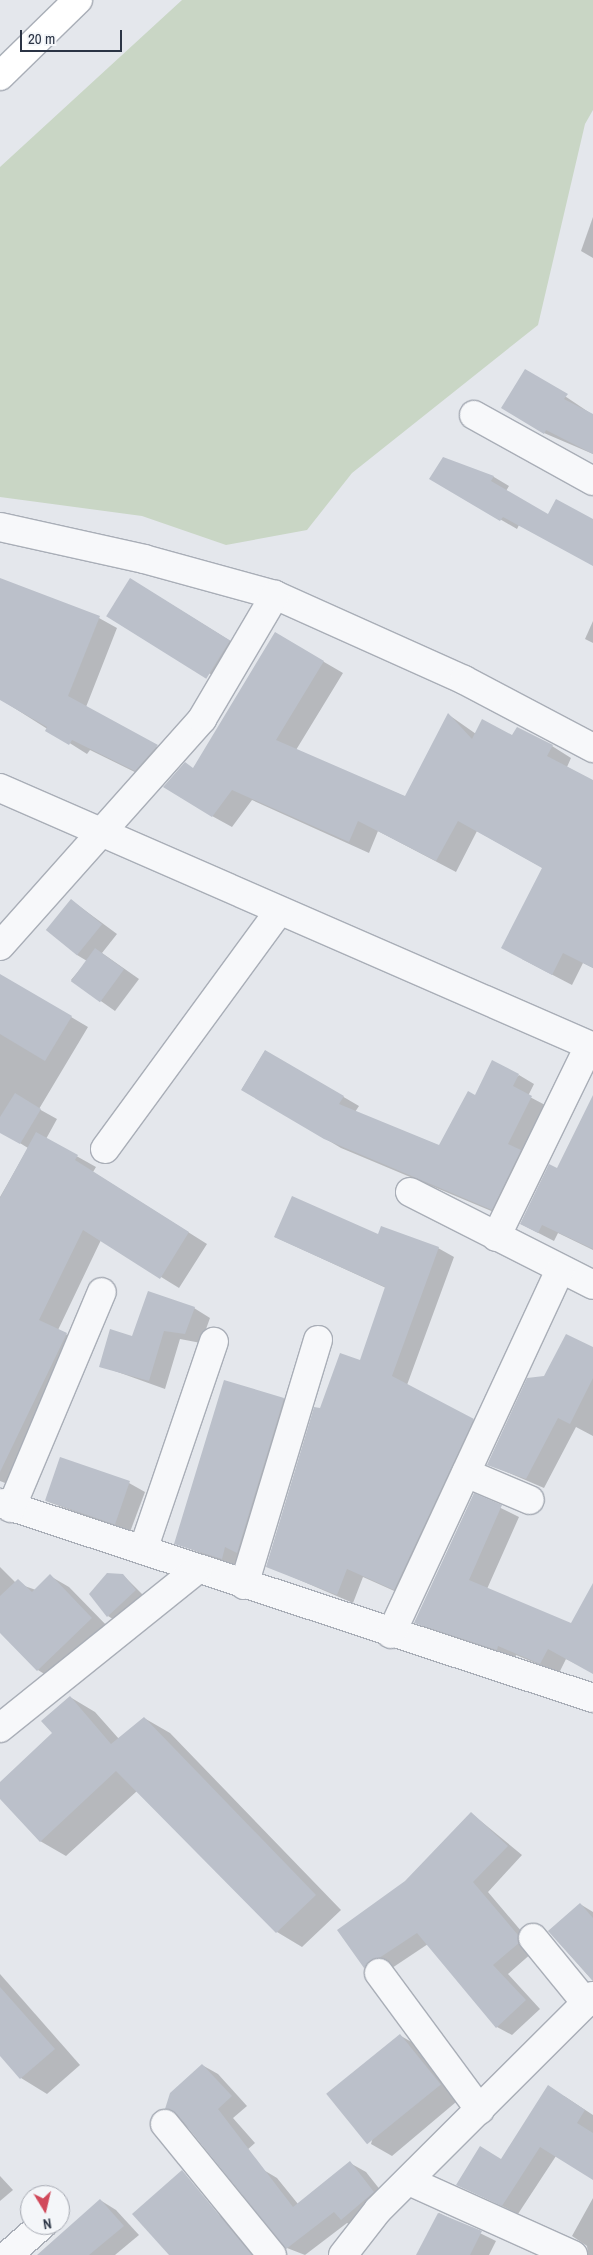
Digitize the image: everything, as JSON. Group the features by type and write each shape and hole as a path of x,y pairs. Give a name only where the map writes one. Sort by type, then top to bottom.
{"highway":[{"path":"0,76 78,0"}],"street":[{"path":"474,415 593,481"},
{"path":"0,527 144,559 275,595 464,680 593,748"},
{"path":"0,946 102,834 202,719 275,595"},
{"path":"0,788 591,1046 496,1237"},
{"path":"105,1150 279,911"},
{"path":"410,1192 560,1270 593,1285"},
{"path":"391,1634 560,1270"},
{"path":"102,1292 6,1506 391,1634 593,1698"},
{"path":"244,1585 318,1340"},
{"path":"143,1550 214,1342"},
{"path":"466,1473 530,1500"},
{"path":"0,1728 198,1570"},
{"path":"353,2252 378,2210 590,2000 533,1938"},
{"path":"380,1973 480,2110"},
{"path":"165,2124 272,2255"},
{"path":"409,2181 573,2255"},
{"path":"8,2255 31,2235"}],"green space":[{"path":"182,0 593,0 593,110 585,124 538,325 352,473 307,530 226,545 142,516 0,497 0,167"}],"building":[{"path":"525,369 568,394 564,399 593,414 593,454 546,430 544,434 501,408"},
{"path":"443,457 494,476 491,481 548,514 556,499 593,519 593,566 503,517 500,521 429,479"},
{"path":"0,578 100,616 68,696 158,745 135,771 72,740 69,745 45,731 47,727 0,700"},
{"path":"130,578 230,641 206,679 106,616"},
{"path":"275,632 324,661 276,740 405,796 448,713 472,739 482,719 512,735 517,727 553,745 547,756 593,780 593,968 563,953 552,975 501,948 542,868 458,821 436,861 358,821 349,842 232,790 212,817 163,787 185,762 193,768"},
{"path":"71,899 102,924 77,955 46,930"},
{"path":"95,948 124,969 100,1002 71,981"},
{"path":"0,974 72,1016 45,1061 0,1034"},
{"path":"265,1050 344,1096 339,1104 439,1145 468,1091 475,1095 492,1060 519,1074 513,1086 532,1096 508,1144 521,1150 492,1210 324,1139 241,1090"},
{"path":"15,1093 41,1109 20,1144 0,1133 0,1117"},
{"path":"593,1095 593,1249 542,1225 538,1233 520,1224 549,1164 557,1168"},
{"path":"36,1132 78,1155 75,1160 189,1232 160,1279 83,1230 39,1320 67,1333 0,1472 0,1198"},
{"path":"292,1196 378,1234 381,1226 439,1247 392,1376 474,1419 394,1590 347,1569 337,1595 266,1567 314,1407 320,1408 340,1353 360,1360 385,1287 274,1237"},
{"path":"148,1291 195,1307 185,1334 164,1331 149,1381 99,1367 110,1329 132,1336"},
{"path":"566,1334 593,1347 593,1378 570,1424 558,1418 526,1479 487,1465 527,1378 544,1376"},
{"path":"224,1380 284,1398 237,1553 225,1547 222,1559 174,1544"},
{"path":"60,1457 130,1481 115,1525 45,1500"},
{"path":"474,1493 502,1505 469,1580 571,1623 593,1583 593,1674 548,1649 540,1664 498,1646 497,1650 414,1623"},
{"path":"107,1573 123,1574 136,1590 107,1617 89,1594"},
{"path":"50,1574 92,1618 37,1671 0,1633 0,1596 18,1579 32,1592"},
{"path":"70,1696 111,1744 144,1717 316,1895 276,1933 116,1771 40,1842 0,1799 0,1782 52,1733 41,1721"},
{"path":"471,1812 508,1846 473,1882 518,1935 519,1943 493,1965 526,2000 496,2028 417,1933 364,1968 337,1930 405,1881"},
{"path":"580,1903 593,1918 593,1981 548,1931"},
{"path":"0,1987 55,2049 20,2079 0,2056"},
{"path":"400,2034 441,2085 367,2144 326,2094"},
{"path":"202,2064 232,2096 218,2109 293,2207 350,2161 374,2192 341,2220 334,2212 286,2249 177,2114 165,2109 170,2093"},
{"path":"548,2085 585,2110 577,2123 593,2133 593,2180 540,2147 502,2206 456,2185 480,2146 501,2159"},
{"path":"182,2170 252,2255 169,2255 132,2214"},
{"path":"100,2199 124,2226 89,2255 37,2255 60,2235 70,2235 70,2226"},
{"path":"438,2213 482,2231 470,2255 416,2255"}]}
